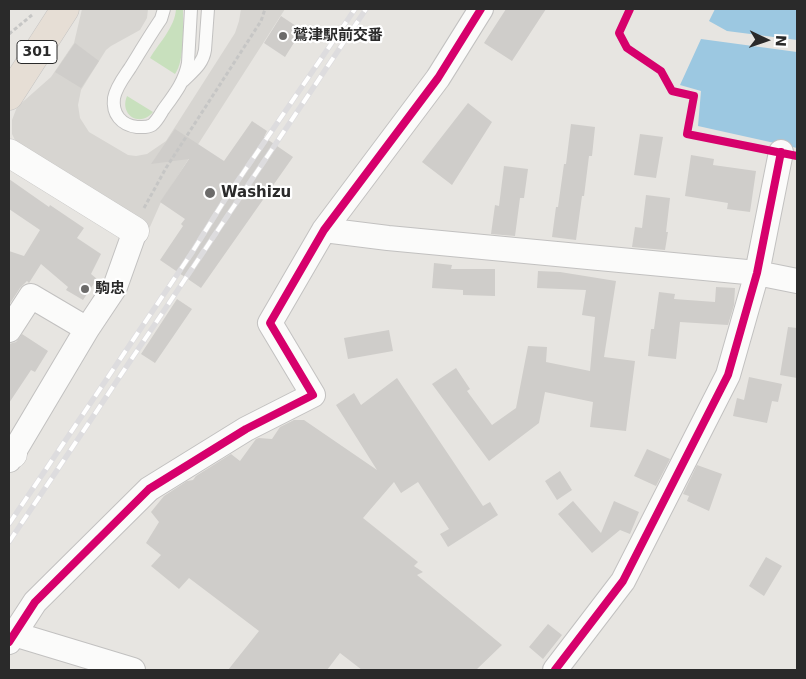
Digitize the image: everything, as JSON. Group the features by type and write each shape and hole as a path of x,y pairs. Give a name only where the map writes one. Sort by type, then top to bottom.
{"highway":[{"name":"301","path":"9,96 65,9"}],"street":[{"path":"133,670 12,638 35,602 149,489 246,429 313,395 270,323 324,230 438,78 481,9"},
{"path":"555,670 623,581 728,375 757,273 781,152"},
{"path":"9,153 135,230 114,287 10,455"},
{"path":"324,230 388,238 757,273 797,281"},
{"path":"9,330 31,296 87,329"}],"lane":[{"path":"164,9 161,20 122,80 116,93 114,106 117,117 130,126 151,126 182,82 198,66 206,50 208,9"},
{"path":"182,82 188,63 191,9"}],"path":[{"path":"135,230 158,180 261,21 265,9"},
{"path":"9,34 38,10"}],"green space":[{"path":"176,9 183,9 183,33 182,52 175,74 150,58 170,28"},
{"path":"127,96 153,112 148,117 142,119 132,117 126,109"}],"shaded area":[{"path":"82,9 148,9 147,18 140,30 106,50 81,90 78,105 80,118 89,132 128,155 136,156 147,154 166,141 235,33 241,9 285,9 161,202 149,229 28,155 17,144 12,134 12,120 17,107 51,77 74,43"}],"water":[{"path":"715,9 797,9 797,40 727,31 709,21"},
{"path":"701,39 797,52 797,148 698,126 701,91 680,85"}],"building":[{"path":"506,9 546,9 512,61 484,43"},
{"name":"鷲津駅前交番","path":"281,16 302,30 285,57 264,43"},
{"path":"75,43 99,61 81,88 55,72"},
{"path":"468,103 492,122 452,185 422,162"},
{"path":"252,121 267,131 264,137 293,157 201,288 160,260 183,226 181,224 185,219 160,202 189,159 151,164 175,129 224,161"},
{"path":"571,124 595,127 592,156 589,156 576,240 552,237 564,164 566,164"},
{"path":"640,134 663,137 656,178 634,175"},
{"path":"691,155 714,159 713,165 756,171 750,212 727,209 728,203 685,196"},
{"path":"504,166 528,169 524,198 520,198 515,236 491,234 495,205 499,206"},
{"path":"9,179 49,207 50,205 84,228 77,238 101,254 91,274 97,279 83,300 66,290 68,287 41,264 29,283 27,281 20,288 9,305 9,251 24,256 40,230 9,209"},
{"path":"646,195 670,198 665,250 632,247 635,227 642,228"},
{"path":"434,263 452,265 451,269 495,269 495,296 463,295 463,290 432,288"},
{"path":"538,271 560,272 616,281 604,357 635,361 626,431 590,427 593,402 545,392 539,423 489,461 432,384 456,368 470,389 467,391 492,425 516,408 528,346 547,347 546,362 590,371 595,317 582,315 586,290 537,288"},
{"path":"716,287 735,288 734,305 728,325 680,322 676,359 648,356 651,329 654,329 659,292 675,294 674,299 715,302"},
{"path":"177,299 192,309 155,363 141,354"},
{"path":"788,327 797,328 797,378 780,375"},
{"path":"389,330 393,351 348,359 344,338"},
{"path":"22,334 48,351 35,372 31,370 9,403 9,344 16,342"},
{"path":"749,377 782,384 778,402 772,401 767,423 733,416 737,398 744,400"},
{"path":"397,378 483,506 490,502 498,515 448,547 440,534 449,529 418,482 401,493 394,482 363,518 418,562 414,566 423,572 417,575 502,645 476,670 362,670 340,653 327,670 228,670 259,631 189,578 179,589 151,566 161,555 146,543 159,522 151,512 164,496 187,481 193,480 196,476 231,454 240,461 256,439 272,439 280,427 294,420 304,420 377,470 336,405 354,393 361,405"},
{"path":"647,449 670,459 656,486 634,476"},
{"path":"697,465 722,474 709,511 687,501 689,496 683,494"},
{"path":"560,471 572,490 557,500 545,481"},
{"path":"573,501 601,533 614,501 639,512 630,534 620,530 592,553 558,514"},
{"path":"766,557 782,566 764,596 749,586"},
{"path":"548,624 562,635 543,659 529,647"}],"railway":[{"path":"9,524 191,254 224,201 355,9"},
{"path":"9,542 366,9"}],"cycle path":[{"path":"9,642 35,602 149,489 246,429 313,395 270,323 324,230 438,78 481,9"},
{"path":"630,9 619,33 627,48 661,71 672,91 694,96 687,134 797,156"},
{"path":"555,670 623,581 728,375 757,273 781,152"}],"place":[{"name":"鷲津駅前交番","path":"283,36"},
{"name":"Washizu","path":"210,193"},
{"name":"駒忠","path":"85,289"}]}
